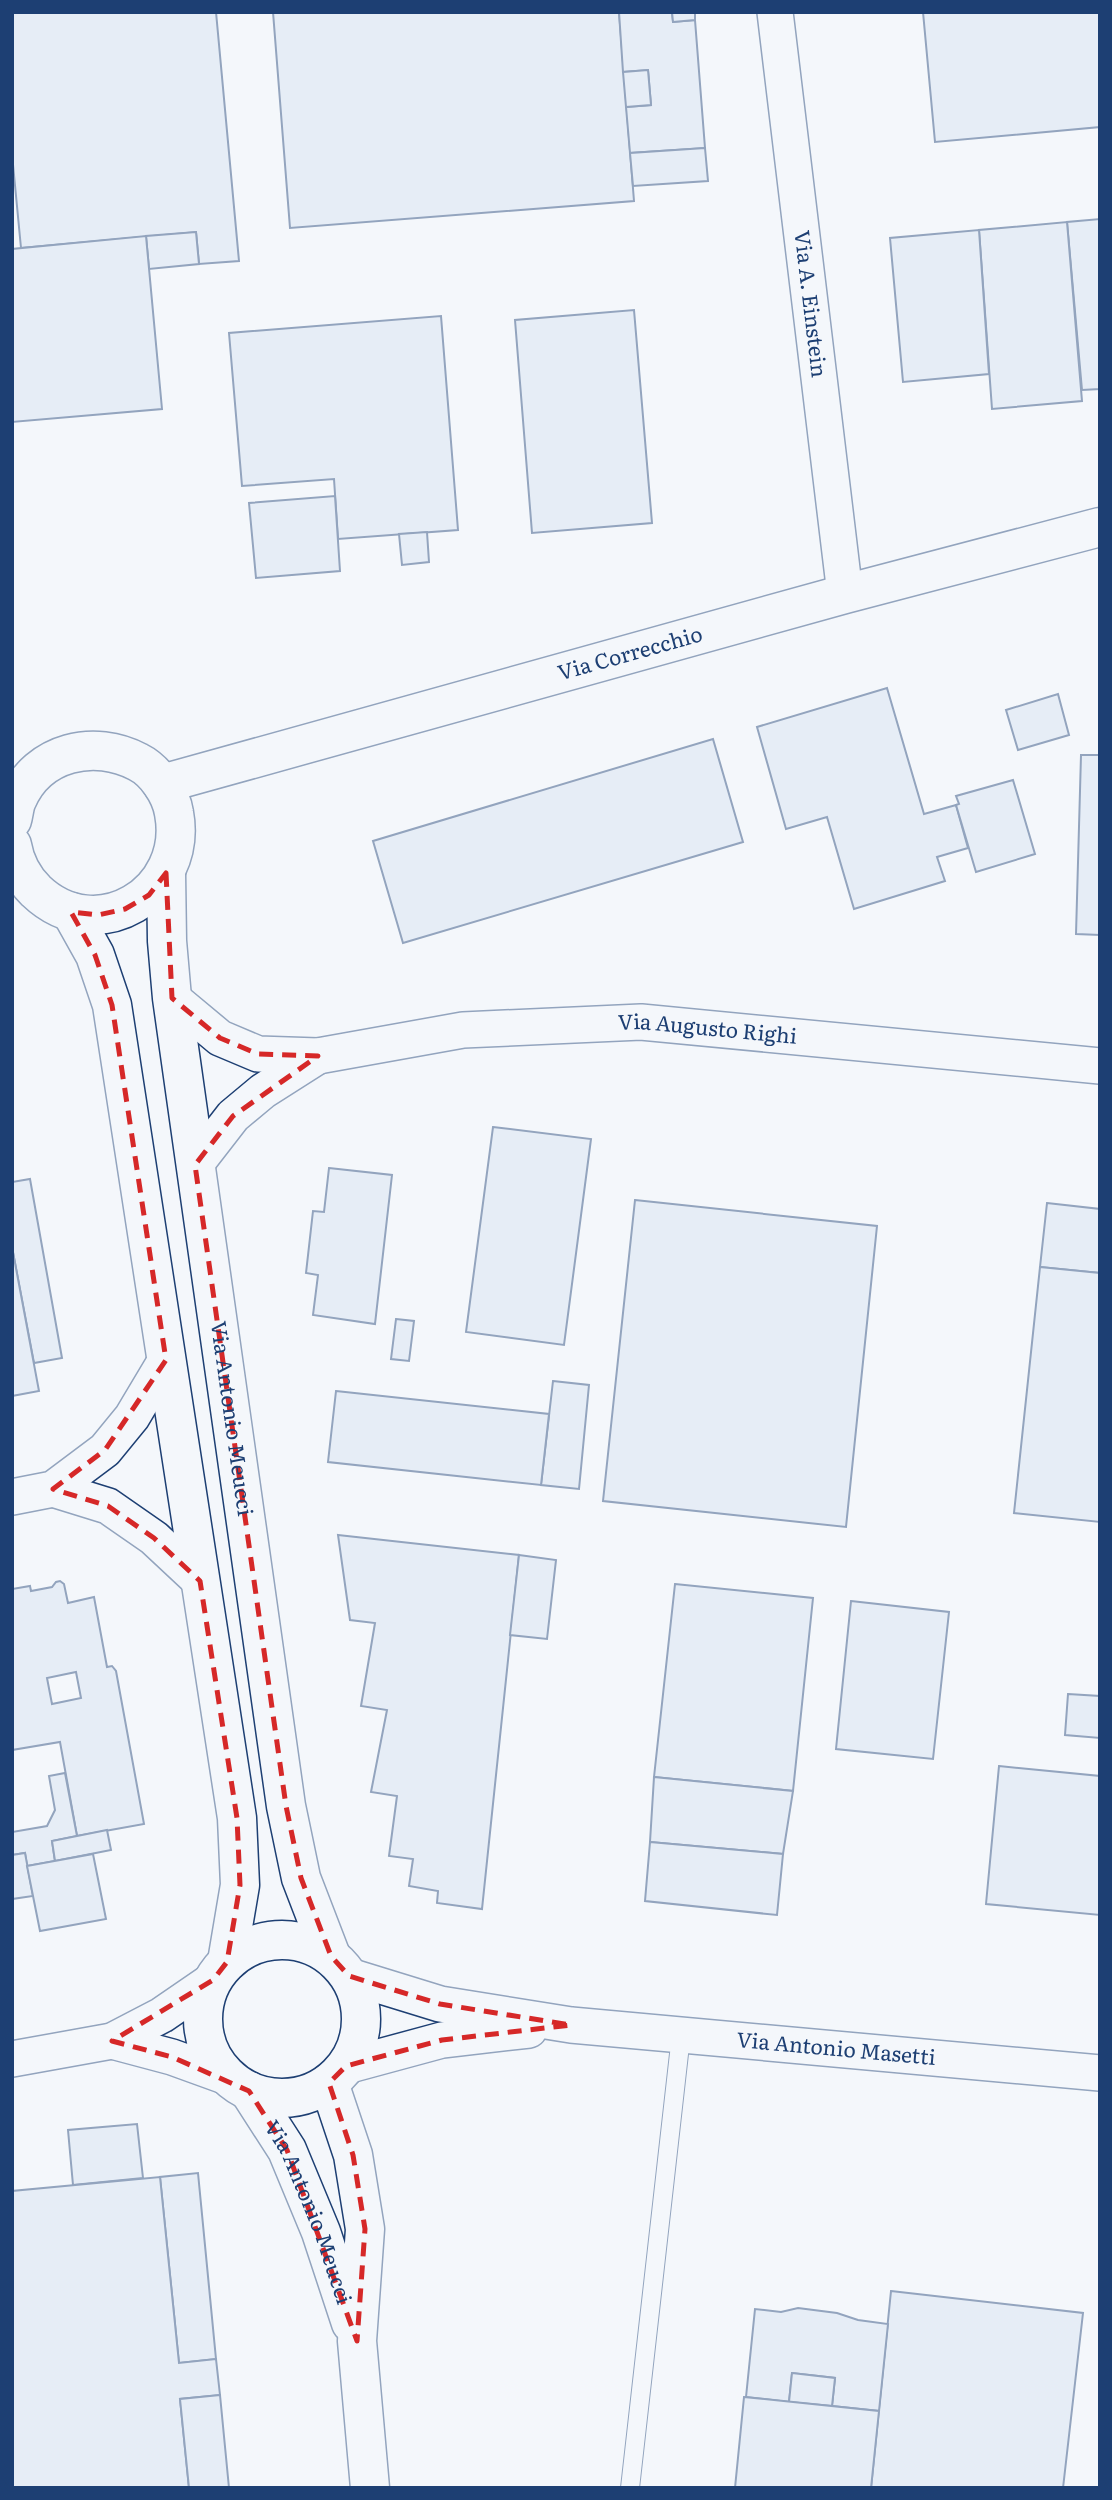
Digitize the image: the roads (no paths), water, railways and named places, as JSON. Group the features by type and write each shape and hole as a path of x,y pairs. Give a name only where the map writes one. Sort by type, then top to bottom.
{"street":[{"name":"Via A. Einstein","path":"775,12 845,594"},
{"name":"Via Correcchio","path":"162,784 845,594 1100,527"},
{"path":"12,820 17,800 33,775 56,757 85,749 114,751 141,763 162,784 173,805 177,828 175,851 166,873 149,895 125,909 98,915 71,912 46,900 26,881 14,857 12,845"},
{"name":"Via Antonio Meucci","path":"166,873 166,941 172,998 286,1806 301,1878 340,1966"},
{"path":"71,912 95,955 112,1005 237,1818 240,1885 220,1971 205,2003 203,2027 209,2050 239,2085"},
{"name":"Via Augusto Righi","path":"172,998 220,1038 257,1054 318,1056 463,1030 641,1022 1100,1066"},
{"name":"Via Augusto Righi","path":"195,1165 233,1116 263,1091 318,1056"},
{"path":"12,1497 52,1489 105,1450 132,1417 166,1360"},
{"path":"52,1489 108,1506 154,1538 201,1581"},
{"path":"12,2059 112,2041 162,2015 245,1949 267,1941 289,1940 312,1946 340,1966 359,1997 361,2021 357,2045 338,2074 308,2094 285,2098 239,2085 172,2057 112,2041"},
{"name":"Via Antonio Masetti","path":"340,1966 440,2004 571,2025 1100,2073"},
{"name":"Via Antonio Masetti","path":"338,2074 442,2040 571,2025"},
{"name":"Via Antonio Meucci","path":"338,2074 365,2229 357,2342 370,2488"},
{"name":"Via Antonio Meucci","path":"239,2085 287,2150 321,2232 357,2342"}],"lane":[{"path":"631,2488 681,2036"}]}
